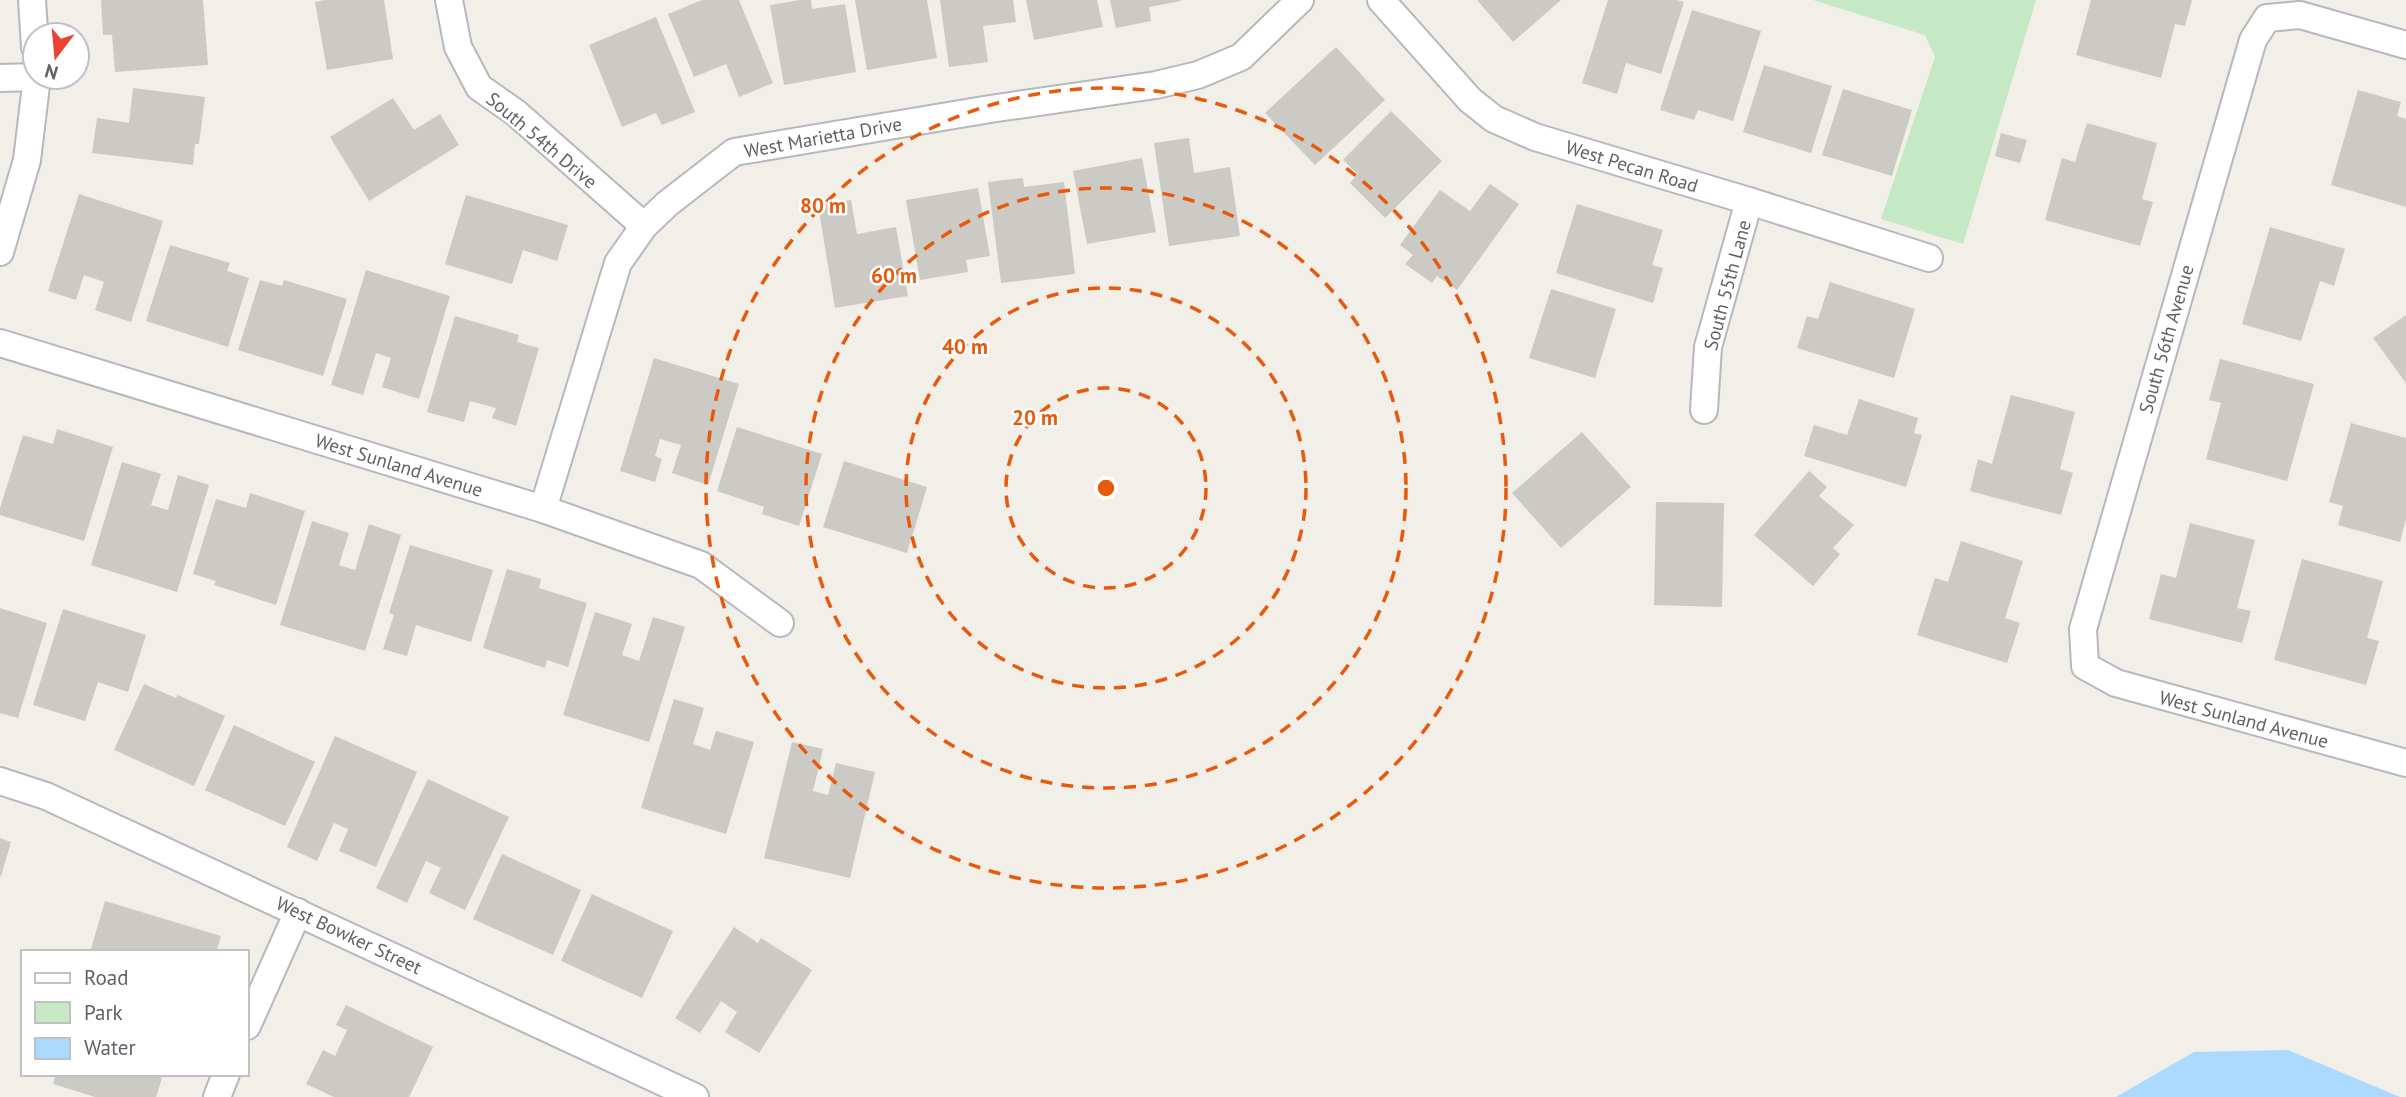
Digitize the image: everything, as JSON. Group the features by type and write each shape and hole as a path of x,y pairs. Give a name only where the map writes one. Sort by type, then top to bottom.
{"street":[{"path":"32,0 33,21"},
{"name":"South 54th Drive","path":"449,0 458,47 479,87 516,113 644,226"},
{"name":"West Marietta Drive","path":"543,509 618,263 644,226 667,204 734,152 990,108 1156,85 1198,75 1241,57 1300,0"},
{"name":"West Pecan Road","path":"1381,0 1470,100 1494,119 1535,137 1929,258"},
{"name":"South 56th Avenue","path":"2085,666 2083,629 2253,40 2267,18 2300,15 2406,45"},
{"path":"0,78 21,77"},
{"path":"0,252 27,160 35,91"},
{"name":"South 55th Lane","path":"1704,410 1708,347 1749,201"},
{"name":"West Sunland Avenue","path":"0,344 543,509 701,565 780,623"},
{"name":"West Sunland Avenue","path":"2085,666 2116,683 2404,755"},
{"name":"West Bowker Street","path":"0,781 46,796 695,1097"},
{"path":"248,1024 298,912"},
{"path":"217,1097 225,1076"}],"green space":[{"path":"1813,0 2036,0 1963,244 1881,219 1935,57 1925,35"}],"water":[{"path":"2288,1050 2400,1097 2116,1097 2194,1052"}],"building":[{"path":"101,0 203,0 208,65 115,72 112,35 103,35"},
{"path":"384,0 393,59 327,70 315,2"},
{"path":"702,0 739,0 773,83 739,97 726,64 694,77 668,14"},
{"path":"811,0 812,9 845,4 856,72 784,85 770,5"},
{"path":"855,0 927,0 937,58 867,70"},
{"path":"940,0 1013,0 1016,22 983,26 988,62 949,67"},
{"path":"1026,0 1097,0 1103,27 1034,40"},
{"path":"1110,0 1181,1 1149,7 1151,21 1116,28"},
{"path":"1477,0 1561,0 1513,42"},
{"path":"1608,0 1684,2 1661,74 1626,63 1617,94 1582,83"},
{"path":"2091,0 2192,0 2185,26 2175,24 2161,78 2076,55"},
{"path":"1692,10 1761,31 1733,121 1698,110 1694,120 1660,110"},
{"path":"656,17 695,112 662,125 656,113 622,127 589,45"},
{"path":"1336,47 1385,100 1315,165 1265,113"},
{"path":"1764,65 1832,86 1811,153 1743,132"},
{"path":"133,88 205,97 199,144 195,144 193,165 92,153 97,118 129,123"},
{"path":"1843,89 1912,110 1892,176 1822,155"},
{"path":"2358,90 2401,102 2397,116 2406,119 2406,207 2331,185"},
{"path":"393,98 414,130 440,114 459,145 369,201 330,137"},
{"path":"1391,111 1442,161 1385,218 1350,183 1358,174 1343,160"},
{"path":"2087,123 2157,143 2142,199 2153,202 2140,246 2045,220 2062,158 2075,162"},
{"path":"2001,133 2027,140 2020,163 1995,156"},
{"path":"1189,138 1194,173 1230,167 1240,236 1169,246 1154,143"},
{"path":"1142,158 1156,232 1087,244 1073,171"},
{"path":"1023,178 1024,187 1064,182 1075,274 1001,283 988,182"},
{"path":"1490,184 1519,204 1457,290 1437,276 1432,283 1405,264 1413,255 1400,245 1440,190 1470,211"},
{"path":"978,188 990,256 966,260 968,272 920,280 906,200"},
{"path":"79,194 163,221 131,322 95,310 104,282 84,275 76,300 48,291"},
{"path":"466,195 568,225 557,261 523,250 512,284 445,264"},
{"path":"851,200 857,234 896,227 908,296 835,308 818,205"},
{"path":"1577,204 1663,230 1652,265 1663,268 1653,303 1556,273"},
{"path":"2270,227 2345,249 2334,286 2320,281 2301,341 2242,324"},
{"path":"170,245 230,263 227,271 249,278 228,347 146,321"},
{"path":"366,270 450,296 419,399 382,387 391,358 376,353 363,395 331,385"},
{"path":"260,280 282,286 284,280 347,299 323,376 238,350"},
{"path":"1830,282 1915,309 1894,378 1797,348 1807,316 1818,319"},
{"path":"1551,289 1616,309 1595,378 1529,358"},
{"path":"2406,315 2406,383 2373,338"},
{"path":"455,316 519,335 517,342 539,348 516,426 492,418 496,408 470,401 464,422 427,412"},
{"path":"654,358 739,384 708,485 672,473 681,445 660,439 655,456 662,459 655,482 620,471"},
{"path":"2220,359 2314,384 2287,481 2206,459 2221,403 2209,400"},
{"path":"2011,395 2075,412 2060,469 2073,473 2061,515 1970,491 1978,459 1992,464"},
{"path":"1859,399 1918,418 1914,433 1922,435 1906,487 1804,456 1814,425 1847,435"},
{"path":"2351,423 2406,438 2406,519 2400,542 2338,525 2343,506 2329,502"},
{"path":"737,427 822,454 799,526 762,514 764,507 717,491"},
{"path":"57,429 113,447 84,541 0,515 23,435 53,444"},
{"path":"1582,432 1631,487 1561,548 1512,493"},
{"path":"844,461 927,487 907,553 823,527"},
{"path":"122,462 161,474 151,505 168,510 178,475 209,485 177,592 91,565"},
{"path":"1809,471 1827,487 1819,496 1854,525 1833,548 1840,554 1813,586 1754,535"},
{"path":"250,493 305,511 276,605 214,585 216,581 193,574 216,499 246,508"},
{"path":"1656,502 1724,503 1722,607 1654,605"},
{"path":"312,521 349,533 339,565 355,570 369,524 401,535 365,651 280,625"},
{"path":"2190,523 2255,540 2237,608 2251,611 2242,643 2149,619 2161,574 2176,578"},
{"path":"1961,541 2023,561 2005,618 2020,623 2007,663 1917,635 1935,578 1948,582"},
{"path":"410,545 493,570 471,642 416,625 407,656 383,649 394,615 389,613"},
{"path":"2302,559 2383,581 2367,638 2379,641 2366,685 2274,660"},
{"path":"507,569 541,579 539,588 587,603 568,667 547,660 545,668 483,648"},
{"path":"0,608 47,623 18,718 0,713"},
{"path":"63,609 146,635 128,692 98,682 85,721 33,705"},
{"path":"595,612 632,624 622,655 639,661 653,617 685,627 649,742 563,715"},
{"path":"144,684 176,698 178,695 225,716 194,786 114,750"},
{"path":"674,699 704,708 693,744 710,750 716,731 754,742 726,834 641,808"},
{"path":"234,725 315,762 285,826 205,790"},
{"path":"335,736 417,772 376,867 339,851 348,829 334,823 317,861 287,847"},
{"path":"792,742 823,749 813,791 828,795 836,763 875,772 850,878 764,858"},
{"path":"428,779 509,817 465,910 429,893 441,868 426,861 407,903 376,888"},
{"path":"0,838 11,842 1,876 0,876"},
{"path":"502,854 581,890 553,955 473,919"},
{"path":"592,894 673,931 642,998 561,961"},
{"path":"105,901 221,936 217,950 91,950"},
{"path":"734,927 758,943 761,938 812,970 759,1053 725,1032 737,1012 721,1001 700,1033 675,1018"},
{"path":"346,1005 433,1047 409,1097 334,1097 306,1084 323,1050 335,1056 347,1030 336,1025"},
{"path":"55,1076 162,1078 156,1097 95,1097 53,1084"}]}
